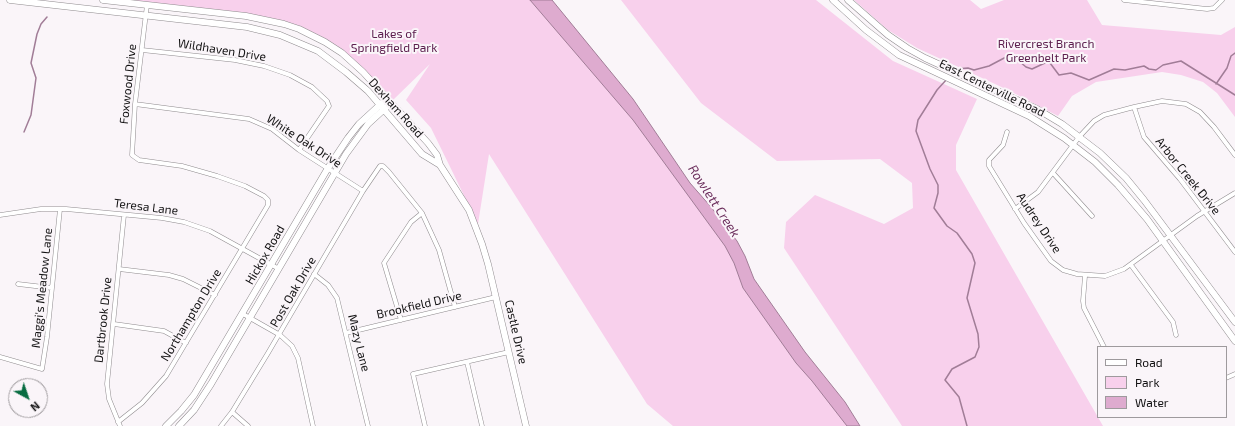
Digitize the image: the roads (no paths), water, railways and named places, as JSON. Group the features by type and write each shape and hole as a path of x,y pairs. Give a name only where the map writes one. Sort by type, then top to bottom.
{"street":[{"name":"Dexham Road","path":"10,0 247,27 280,34 306,45 332,61 368,91 422,154 440,165"},
{"name":"Dexham Road","path":"103,0 246,16 268,20 299,29 342,53 363,72 428,143 437,155 440,165 469,210 482,244"},
{"name":"East Centerville Road","path":"833,0 866,30 898,55 1029,116 1073,145 1108,175 1136,206 1235,340"},
{"name":"East Centerville Road","path":"848,0 888,35 925,58 1037,109 1100,153 1126,178 1170,234 1235,322"},
{"path":"1124,0 1207,9 1214,8 1222,0"},
{"name":"Foxwood Drive","path":"147,5 131,152 134,158 182,166 217,176 245,186 264,196 268,200 268,205"},
{"name":"Wildhaven Drive","path":"142,50 235,60 264,66 290,75 312,87 327,101 329,106 299,150"},
{"name":"Hickox Road","path":"166,426 194,395 328,168 359,124 389,100"},
{"path":"1015,209 1038,192 1079,137 1099,117 1134,107 1162,101 1186,104 1200,112 1214,127 1235,155"},
{"name":"White Oak Drive","path":"136,104 249,119 272,129 299,150 363,191"},
{"name":"Hickox Road","path":"179,426 201,400 251,318 335,173 356,140 382,106"},
{"name":"Arbor Creek Drive","path":"1134,107 1144,136 1180,179 1235,252"},
{"name":"Audrey Drive","path":"1007,132 1003,145 989,160 989,163 1015,209 1051,261 1063,270 1085,276 1112,275 1131,265 1170,234 1204,211 1235,193"},
{"name":"Post Oak Drive","path":"221,426 232,412 280,335 363,191 380,166 383,166 389,172 422,214"},
{"path":"1053,173 1092,216"},
{"name":"Northampton Drive","path":"119,424 155,390 166,376 268,205"},
{"name":"Teresa Lane","path":"0,215 41,209 60,209 162,218 184,222 210,231 279,268"},
{"name":"Maggi's Meadow Lane","path":"0,357 42,369 60,209"},
{"path":"401,320 384,263 411,222 422,214 439,250 455,307"},
{"name":"Dartbrook Drive","path":"119,424 109,399 107,384 124,215"},
{"name":"Castle Drive","path":"482,244 526,426"},
{"path":"1131,265 1173,322 1176,335"},
{"path":"119,269 169,275 183,279 215,295"},
{"name":"Mazy Lane","path":"314,274 334,291 346,333 368,426"},
{"path":"1085,276 1083,301 1084,308 1103,346"},
{"path":"18,284 52,288"},
{"name":"Brookfield Drive","path":"346,333 496,297"},
{"path":"243,314 287,340 295,352 312,426"},
{"path":"114,324 127,324 164,331 186,343"},
{"path":"425,426 414,374 509,352"},
{"path":"467,362 482,426"},
{"path":"232,412 248,426"}],"water":[{"path":"530,0 552,0 633,99 690,183 711,207 737,241 754,279 805,352 845,402 860,426 847,426 796,363 743,288 734,263 725,246 633,120"}],"waterway":[{"path":"24,132 31,115 36,78 31,63 37,34 41,24 47,17"},
{"path":"1216,84 1227,68 1231,56 1235,53"},
{"path":"956,69 968,68 974,70 989,66 1008,56 1013,56 1026,67 1032,69 1047,62 1050,63 1059,75 1071,73 1089,80 1114,69 1125,70 1144,66 1149,69 1156,70 1163,65 1181,61 1235,95"},
{"path":"947,79 937,90 918,120 916,131 930,169 938,185 938,193 934,208 947,226 957,233 972,254 975,263 967,298 978,334 979,347 975,357 952,369 945,380 959,397 967,426"}],"park label":[{"name":"Lakes of Springfield Park","path":"394,41"},
{"name":"Rivercrest Branch Greenbelt Park","path":"1046,51"}],"water label":[{"name":"Rowlett Creek","path":"714,201"}]}
